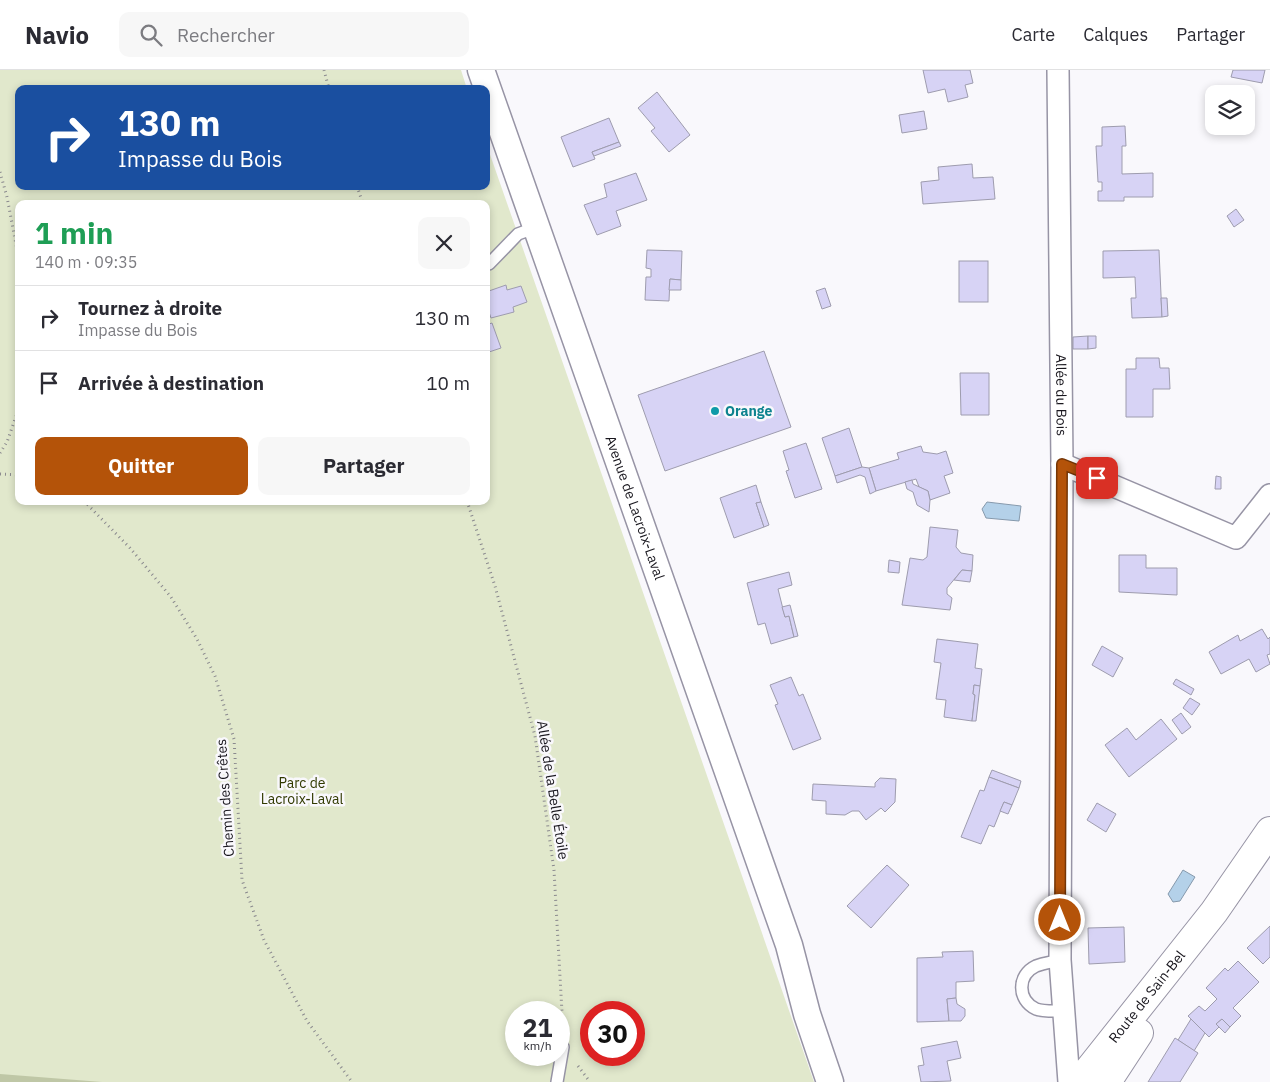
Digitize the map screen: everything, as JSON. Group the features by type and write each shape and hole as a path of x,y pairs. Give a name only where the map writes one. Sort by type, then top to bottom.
{"main road":[{"name":"Route de Sain-Bel","path":"1108,1082 1214,912 1270,831"},
{"name":"Route de Sain-Bel","path":"1079,1082 1214,912"}],"street":[{"name":"Avenue de Lacroix-Laval","path":"481,70 486,85"},
{"name":"Allée du Bois","path":"1058,70 1062,464 1060,960 1069,1082"},
{"name":"Avenue de Lacroix-Laval","path":"490,96 789,945 807,1014 830,1082"},
{"path":"1062,464 1236,538 1270,495"},
{"name":"Avenue de Lacroix-Laval","path":"789,945 820,1011 849,1082"}],"lane":[{"path":"490,262 518,234 536,227"},
{"path":"1060,960 1036,966 1024,974 1022,997 1028,1005 1038,1010 1064,1011"},
{"path":"557,1082 560,1066"}],"path":[{"path":"324,70 328,85"},
{"path":"0,172 15,239"},
{"path":"0,453 8,442 15,420"},
{"path":"0,474 15,475"},
{"name":"Chemin des Crêtes","path":"88,505 130,548 171,598 216,676 234,739 242,880 264,940 307,1021 352,1082"},
{"name":"Allée de la Belle Étoile","path":"468,505 495,586 535,736 554,870 561,1001"},
{"path":"570,1056 590,1082"}],"green space":[{"name":"Parc de Lacroix-Laval","path":"0,70 461,70 466,85 15,85 15,190 490,190 490,154 814,1082 0,1082"},
{"path":"0,1074 102,1082 0,1082"}],"water":[{"path":"987,502 1021,506 1019,521 986,518 982,509"},
{"path":"1183,870 1195,877 1180,901 1173,902 1168,894"}],"building":[{"path":"923,70 970,70 973,83 965,85 968,97 948,102 945,89 928,93"},
{"path":"1233,70 1265,70 1262,83 1231,77"},
{"path":"657,92 690,135 669,152 651,131 655,128 638,108"},
{"path":"924,111 927,129 902,133 899,115"},
{"path":"609,118 619,142 592,152 595,159 573,167 561,137"},
{"path":"1125,126 1126,146 1122,146 1122,174 1153,173 1153,197 1124,197 1124,201 1098,201 1098,191 1102,191 1102,182 1098,182 1096,146 1102,146 1102,127"},
{"path":"619,142 621,146 594,156 592,152"},
{"path":"972,164 973,178 993,177 995,199 923,204 921,182 939,180 938,167"},
{"path":"636,173 647,200 616,211 621,226 597,235 584,205 607,197 604,184"},
{"path":"1236,209 1244,220 1234,227 1227,216"},
{"path":"647,250 682,251 681,280 670,279 669,301 645,300 646,277 651,277 651,269 646,268"},
{"path":"1159,250 1162,317 1132,318 1131,298 1136,298 1135,277 1103,278 1103,251"},
{"path":"959,261 988,261 988,302 959,302"},
{"path":"670,279 681,280 681,290 669,290"},
{"path":"506,285 507,290 521,286 527,302 513,307 514,312 491,318 490,291"},
{"path":"825,288 831,306 822,309 816,291"},
{"path":"1161,298 1167,298 1168,316 1162,317"},
{"path":"492,323 501,348 490,352 490,324"},
{"path":"1088,336 1088,349 1073,349 1073,337"},
{"path":"1088,336 1096,336 1096,348 1088,349"},
{"name":"Orange","path":"764,351 791,427 665,471 638,395"},
{"path":"1136,358 1159,358 1160,368 1169,368 1170,389 1153,389 1153,417 1126,417 1126,369 1136,369"},
{"path":"960,373 989,373 989,415 961,415"},
{"path":"849,428 862,467 835,476 822,438"},
{"path":"806,443 822,489 795,498 786,471 789,470 783,451"},
{"path":"921,446 923,452 937,454 946,451 953,473 944,476 950,493 930,500 928,491 919,487 916,479 876,491 869,468 899,459 897,453"},
{"path":"862,467 869,468 876,491 870,494 865,477 860,475 837,483 835,476"},
{"path":"1216,476 1221,477 1221,489 1215,489"},
{"path":"912,480 913,484 928,491 930,500 929,512 917,505 913,492 907,489 905,482"},
{"path":"756,485 761,502 756,503 764,527 734,538 720,498"},
{"path":"761,502 769,525 764,527 756,503"},
{"path":"930,527 958,530 956,547 961,553 973,555 972,571 962,570 947,588 947,594 952,598 950,610 902,605 910,558 923,560 927,557"},
{"path":"1119,555 1146,555 1146,568 1177,568 1177,595 1119,592"},
{"path":"889,560 900,562 899,573 888,572"},
{"path":"962,570 972,571 970,582 954,580"},
{"path":"789,572 792,585 778,589 785,617 789,616 794,637 771,644 765,623 758,625 747,583"},
{"path":"790,605 798,636 794,637 789,616 785,617 782,607"},
{"path":"1262,629 1268,639 1270,637 1270,654 1267,655 1270,664 1256,672 1249,659 1221,674 1209,652 1238,635 1240,641"},
{"path":"937,639 978,644 975,668 982,669 980,686 974,685 973,694 975,695 972,721 944,717 946,700 936,699 941,663 934,662"},
{"path":"1102,646 1123,658 1113,677 1092,665"},
{"path":"791,677 799,696 803,694 821,739 793,750 775,705 778,704 770,685"},
{"path":"1176,679 1194,689 1191,695 1173,684"},
{"path":"974,685 980,686 976,721 972,721 975,695 973,694"},
{"path":"1190,698 1200,704 1192,715 1183,708"},
{"path":"1181,713 1191,727 1182,734 1172,720"},
{"path":"1161,719 1177,739 1129,777 1105,745 1127,728 1136,740"},
{"path":"992,770 1021,781 1019,788 989,777"},
{"path":"989,777 1019,788 1012,805 1004,802 994,827 989,825 981,844 961,837 980,790 984,791"},
{"path":"880,778 896,779 895,802 885,812 881,808 866,820 859,811 852,811 845,815 826,814 826,801 812,800 813,784 875,787 875,783"},
{"path":"1004,802 1012,805 1008,814 1000,811"},
{"path":"1097,803 1116,814 1106,832 1087,820"},
{"path":"887,865 909,885 871,928 847,906"},
{"path":"1270,926 1270,957 1263,964 1247,948"},
{"path":"1124,927 1125,962 1089,964 1088,928"},
{"path":"973,951 974,981 956,982 956,998 947,999 949,1021 917,1022 917,958 943,957 942,952"},
{"path":"1238,961 1259,982 1233,1008 1241,1016 1230,1027 1222,1019 1216,1024 1219,1027 1209,1037 1188,1016 1199,1006 1205,1011 1217,999 1206,988 1225,968 1228,971"},
{"path":"956,998 957,1004 965,1009 965,1016 961,1021 949,1021 947,999"},
{"path":"1191,1019 1205,1033 1194,1051 1178,1040"},
{"path":"1222,1019 1230,1027 1225,1033 1216,1024"},
{"path":"1175,1038 1198,1053 1180,1082 1148,1082"},
{"path":"957,1041 961,1058 947,1061 951,1081 921,1082 918,1066 924,1065 921,1048"}],"place":[{"name":"Orange","path":"715,411"}],"route":[{"path":"1060,920 1062,464 1097,478"}]}
